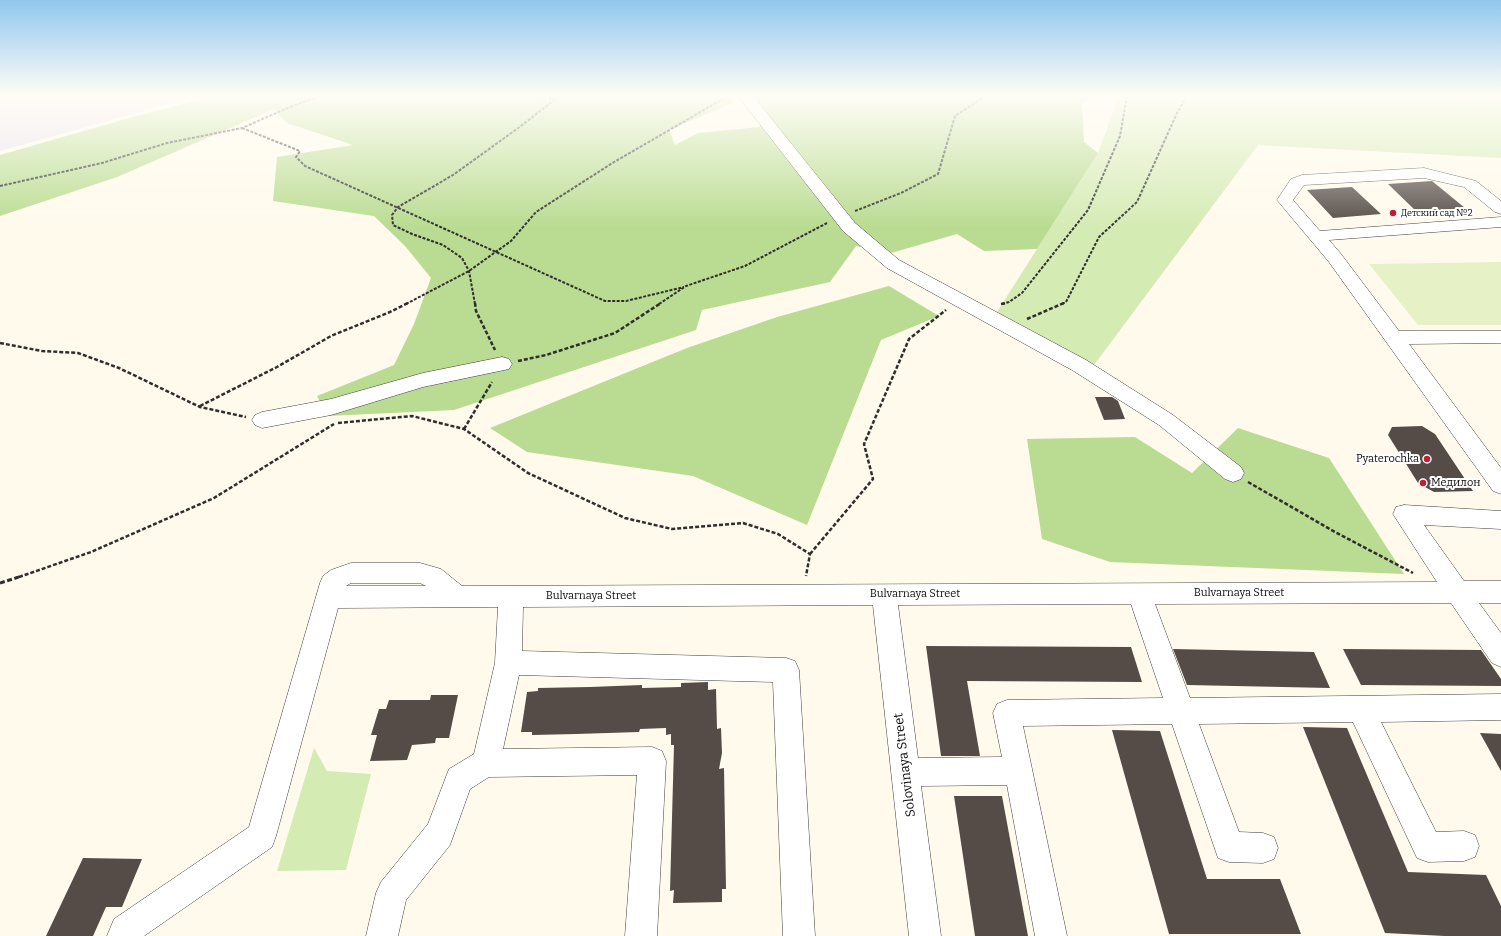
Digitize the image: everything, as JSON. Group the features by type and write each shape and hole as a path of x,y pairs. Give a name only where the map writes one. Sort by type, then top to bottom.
{"street":[{"path":"780,140 849,227 893,264 1079,365 1166,420 1233,473"},
{"path":"1501,209 1470,184 1424,173 1302,180 1297,182 1286,200 1335,258 1501,485"},
{"path":"1316,236 1501,222"},
{"path":"1393,338 1501,337"},
{"path":"262,420 331,407 423,380 502,364"},
{"path":"1501,520 1404,514 1447,592 1501,655"},
{"name":"Bulvarnaya Street","path":"123,936 125,930 261,836 328,597 455,595 1501,592"},
{"name":"Solovinaya Street","path":"884,594 925,936"},
{"path":"1139,594 1229,847 1263,848"},
{"path":"486,762 508,663 511,596"},
{"path":"508,663 786,670 799,936"},
{"path":"1051,936 1007,713 1501,708"},
{"path":"1361,709 1428,847 1464,846"},
{"path":"382,936 392,893 439,834 459,779 486,762 652,761 640,936"},
{"path":"905,772 1019,770"}],"path":[{"path":"0,186 102,163 167,143 184,140"},
{"path":"271,140 300,151 296,157 305,166 398,206 495,252 605,301 626,301 686,286 745,266 841,216 901,193 938,174 948,140"},
{"path":"502,140 453,175 398,206 392,215 393,225 412,234 443,245 462,258 469,271 476,311 502,364"},
{"path":"200,407 277,367 331,336 390,312 469,271 511,241 536,212 614,162 653,140"},
{"path":"802,595 810,554 873,479 864,444 909,339 966,304 992,306 1009,302 1022,293 1088,210 1118,140"},
{"path":"1008,326 1033,318 1066,302 1099,237 1137,202 1165,140"},
{"path":"464,429 502,364 546,355 615,333 686,286"},
{"path":"1,344 78,353 119,368 200,407 262,420"},
{"path":"327,423 335,424 412,416 464,429 528,473 625,518 672,529 743,523 778,534 810,554"},
{"path":"0,583 91,552 214,498 335,424"},
{"path":"1233,473 1335,532 1426,579 1447,592"}],"shaded area":[{"path":"0,140 41,140 0,151"}],"green space":[{"path":"53,140 203,140 117,177 0,216 0,155"},
{"path":"337,140 673,140 675,145 685,140 1084,140 1084,142 1098,153 1037,249 984,251 957,234 891,253 856,246 830,282 702,310 696,330 454,410 328,416 317,396 394,365 414,324 431,278 405,246 374,216 273,201 277,157 353,145"},
{"path":"1103,140 1501,140 1501,158 1258,145 1094,365 997,312 1098,153"},
{"path":"1501,262 1501,325 1418,325 1369,264"},
{"path":"889,286 939,316 881,340 807,525 693,476 527,452 490,428 687,348 777,317"},
{"path":"1238,428 1329,458 1404,574 1110,562 1042,539 1027,439 1135,437 1192,473"},
{"path":"314,748 327,771 371,774 346,870 277,871"}],"building":[{"path":"1432,181 1465,208 1417,212 1388,184"},
{"path":"1352,187 1381,214 1333,218 1307,190"},
{"path":"1095,397 1112,397 1118,401 1125,419 1104,420"},
{"name":"Pyaterochka","path":"1422,426 1435,434 1473,491 1434,492 1418,483 1388,435 1392,427"},
{"path":"926,646 1131,647 1142,682 967,681 980,756 941,756"},
{"path":"1173,649 1314,652 1330,688 1187,685"},
{"path":"1343,649 1481,650 1501,679 1501,686 1361,685"},
{"path":"708,682 708,690 716,689 717,729 721,728 722,753 719,769 724,768 726,889 722,889 722,902 673,903 674,890 670,891 674,745 671,745 671,734 666,735 666,728 640,729 639,732 576,734 532,735 532,732 521,732 527,692 538,691 538,688 642,685 642,688 681,687 681,683"},
{"path":"431,695 458,695 449,738 436,738 435,743 412,745 407,760 370,761 377,735 371,735 379,709 386,709 389,700 430,700"},
{"path":"1303,727 1347,728 1408,872 1486,875 1501,906 1501,936 1445,936 1385,933"},
{"path":"1112,730 1160,731 1207,879 1280,879 1301,934 1169,934"},
{"path":"1480,733 1501,734 1501,771"},
{"path":"954,796 1002,796 1028,936 975,936"},
{"path":"83,858 142,859 122,907 106,907 93,936 46,936"}],"place":[{"name":"Детский сад №2","path":"1393,213"},
{"name":"Pyaterochka","path":"1427,459"},
{"name":"Медилон","path":"1423,483"}]}
